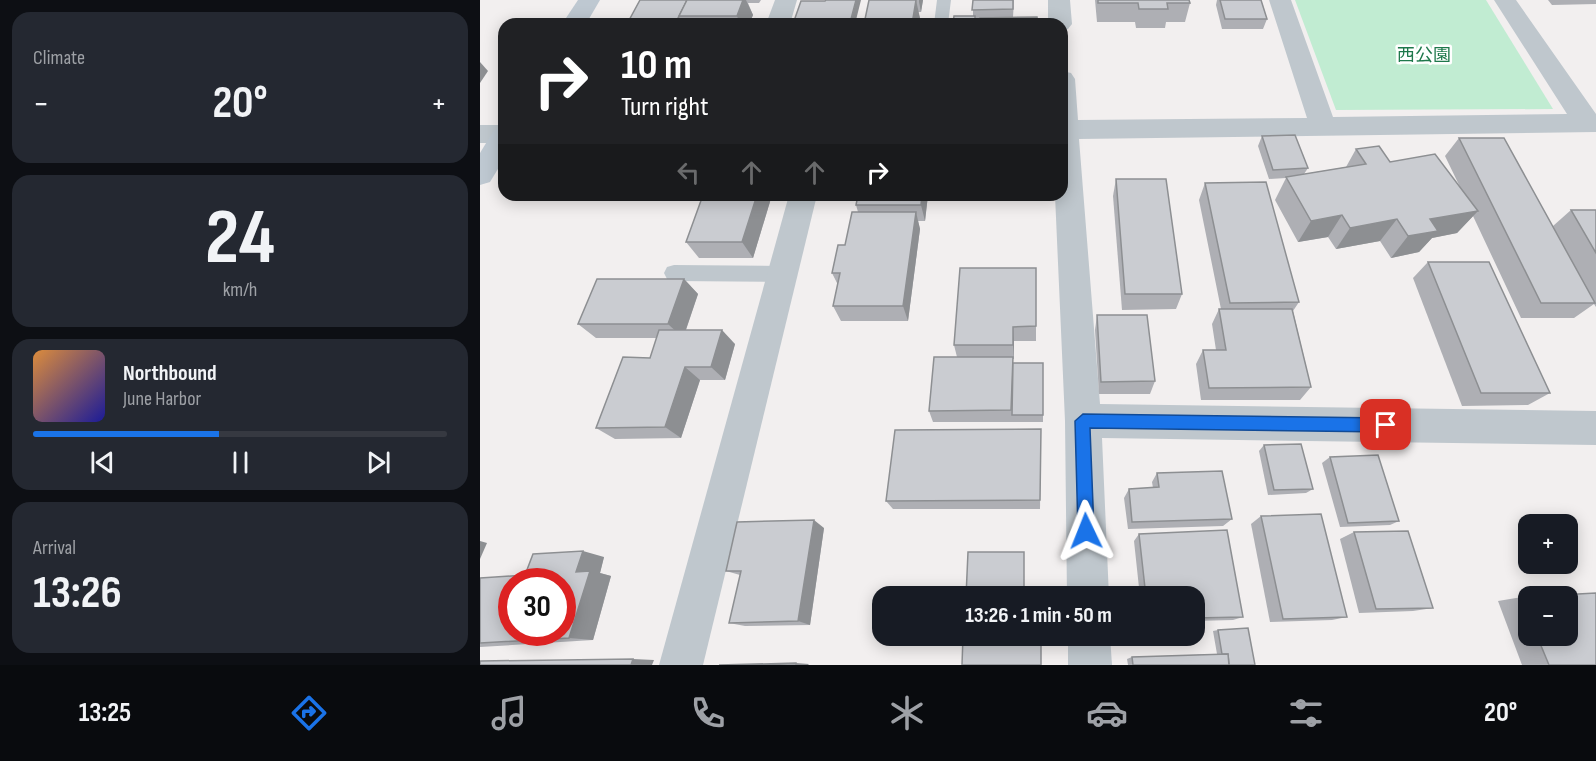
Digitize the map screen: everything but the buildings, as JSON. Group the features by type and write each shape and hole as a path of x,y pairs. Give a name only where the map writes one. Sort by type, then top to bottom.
{"street":[{"path":"578,18 589,0"},
{"path":"780,18 786,0"},
{"path":"1059,0 1060,18"},
{"path":"1280,0 1323,126"},
{"path":"1504,0 1592,123"},
{"path":"1068,129 1592,123"},
{"path":"480,134 498,135"},
{"path":"480,175 498,145"},
{"path":"681,665 800,201"},
{"path":"1068,201 1083,421 1088,586"},
{"path":"1083,421 1596,428"},
{"path":"1089,646 1090,665"}],"lane":[{"path":"942,18 944,0"},
{"path":"674,273 782,274"}],"green space":[{"name":"西公園","path":"1295,0 1486,0 1553,109 1336,110"}],"route":[{"path":"1086,531 1083,421 1386,425"}]}
